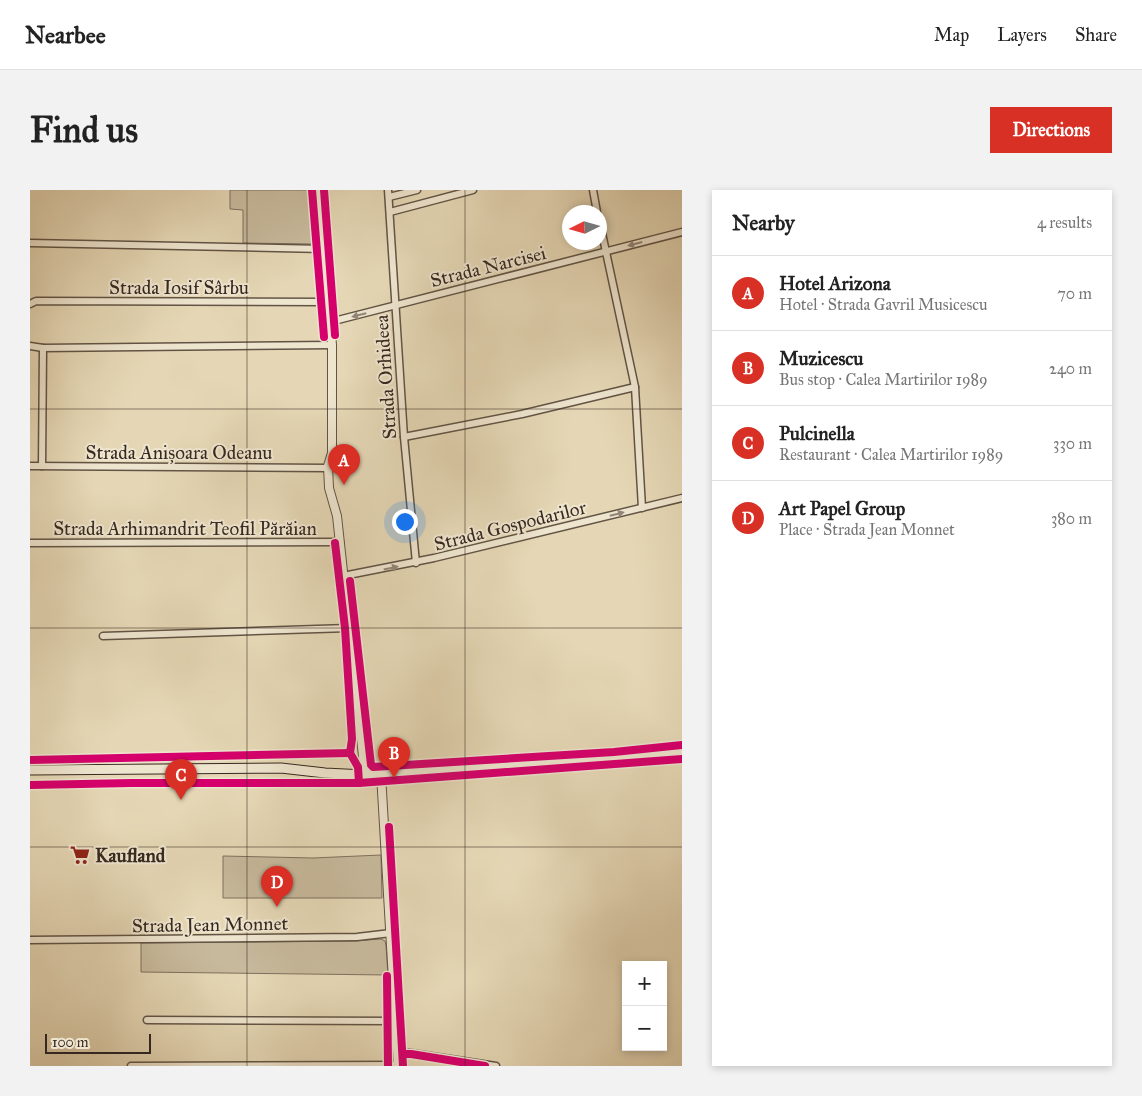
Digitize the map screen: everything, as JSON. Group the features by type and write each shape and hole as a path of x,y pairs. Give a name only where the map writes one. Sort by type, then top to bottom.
{"main road":[{"path":"30,770 281,768 365,775 682,752"}],"street":[{"path":"319,190 332,345 332,453 328,468 330,496 337,516 365,775"},
{"path":"388,194 417,190"},
{"path":"390,212 473,190"},
{"path":"593,190 596,205"},
{"name":"Strada Orhideea","path":"388,194 404,437 416,562"},
{"name":"Strada Narcisei","path":"330,322 682,232"},
{"path":"30,243 324,250"},
{"path":"605,252 635,388 642,508"},
{"name":"Strada Iosif Sârbu","path":"30,304 36,301 328,302"},
{"path":"30,346 43,348 332,345"},
{"path":"42,466 43,348"},
{"path":"404,437 522,414 635,388"},
{"name":"Strada Anișoara Odeanu","path":"30,466 328,468"},
{"name":"Strada Gospodarilor","path":"343,576 416,562 682,498"},
{"name":"Strada Arhimandrit Teofil Părăian","path":"30,543 340,542"},
{"path":"103,636 349,628"},
{"path":"131,1066 398,1065 381,774"},
{"name":"Strada Jean Monnet","path":"30,940 357,937 391,933"},
{"path":"147,1020 396,1021"},
{"path":"398,1051 496,1066"}],"shaded area":[{"path":"230,190 311,190 315,244 243,243 243,210 230,209"},
{"path":"381,855 382,898 223,898 223,856 313,858"},
{"path":"381,939 385,941 386,946 388,975 141,972 141,943 354,941"}],"cycle path":[{"path":"312,190 324,337"},
{"path":"324,190 335,335"},
{"path":"335,543 345,628 352,739 350,753 358,767 359,783"},
{"path":"350,581 371,765 373,767 614,752 682,745"},
{"path":"30,760 350,753"},
{"path":"30,785 359,783 682,759"},
{"path":"389,827 403,1066"},
{"path":"387,976 388,1066"},
{"path":"403,1054 485,1066"}],"place":[{"name":"Hotel Arizona","path":"344,485"},
{"name":"Muzicescu","path":"394,778"},
{"name":"Pulcinella","path":"181,800"},
{"name":"Kaufland","path":"80,855"},
{"name":"Art Papel Group","path":"277,907"}]}
